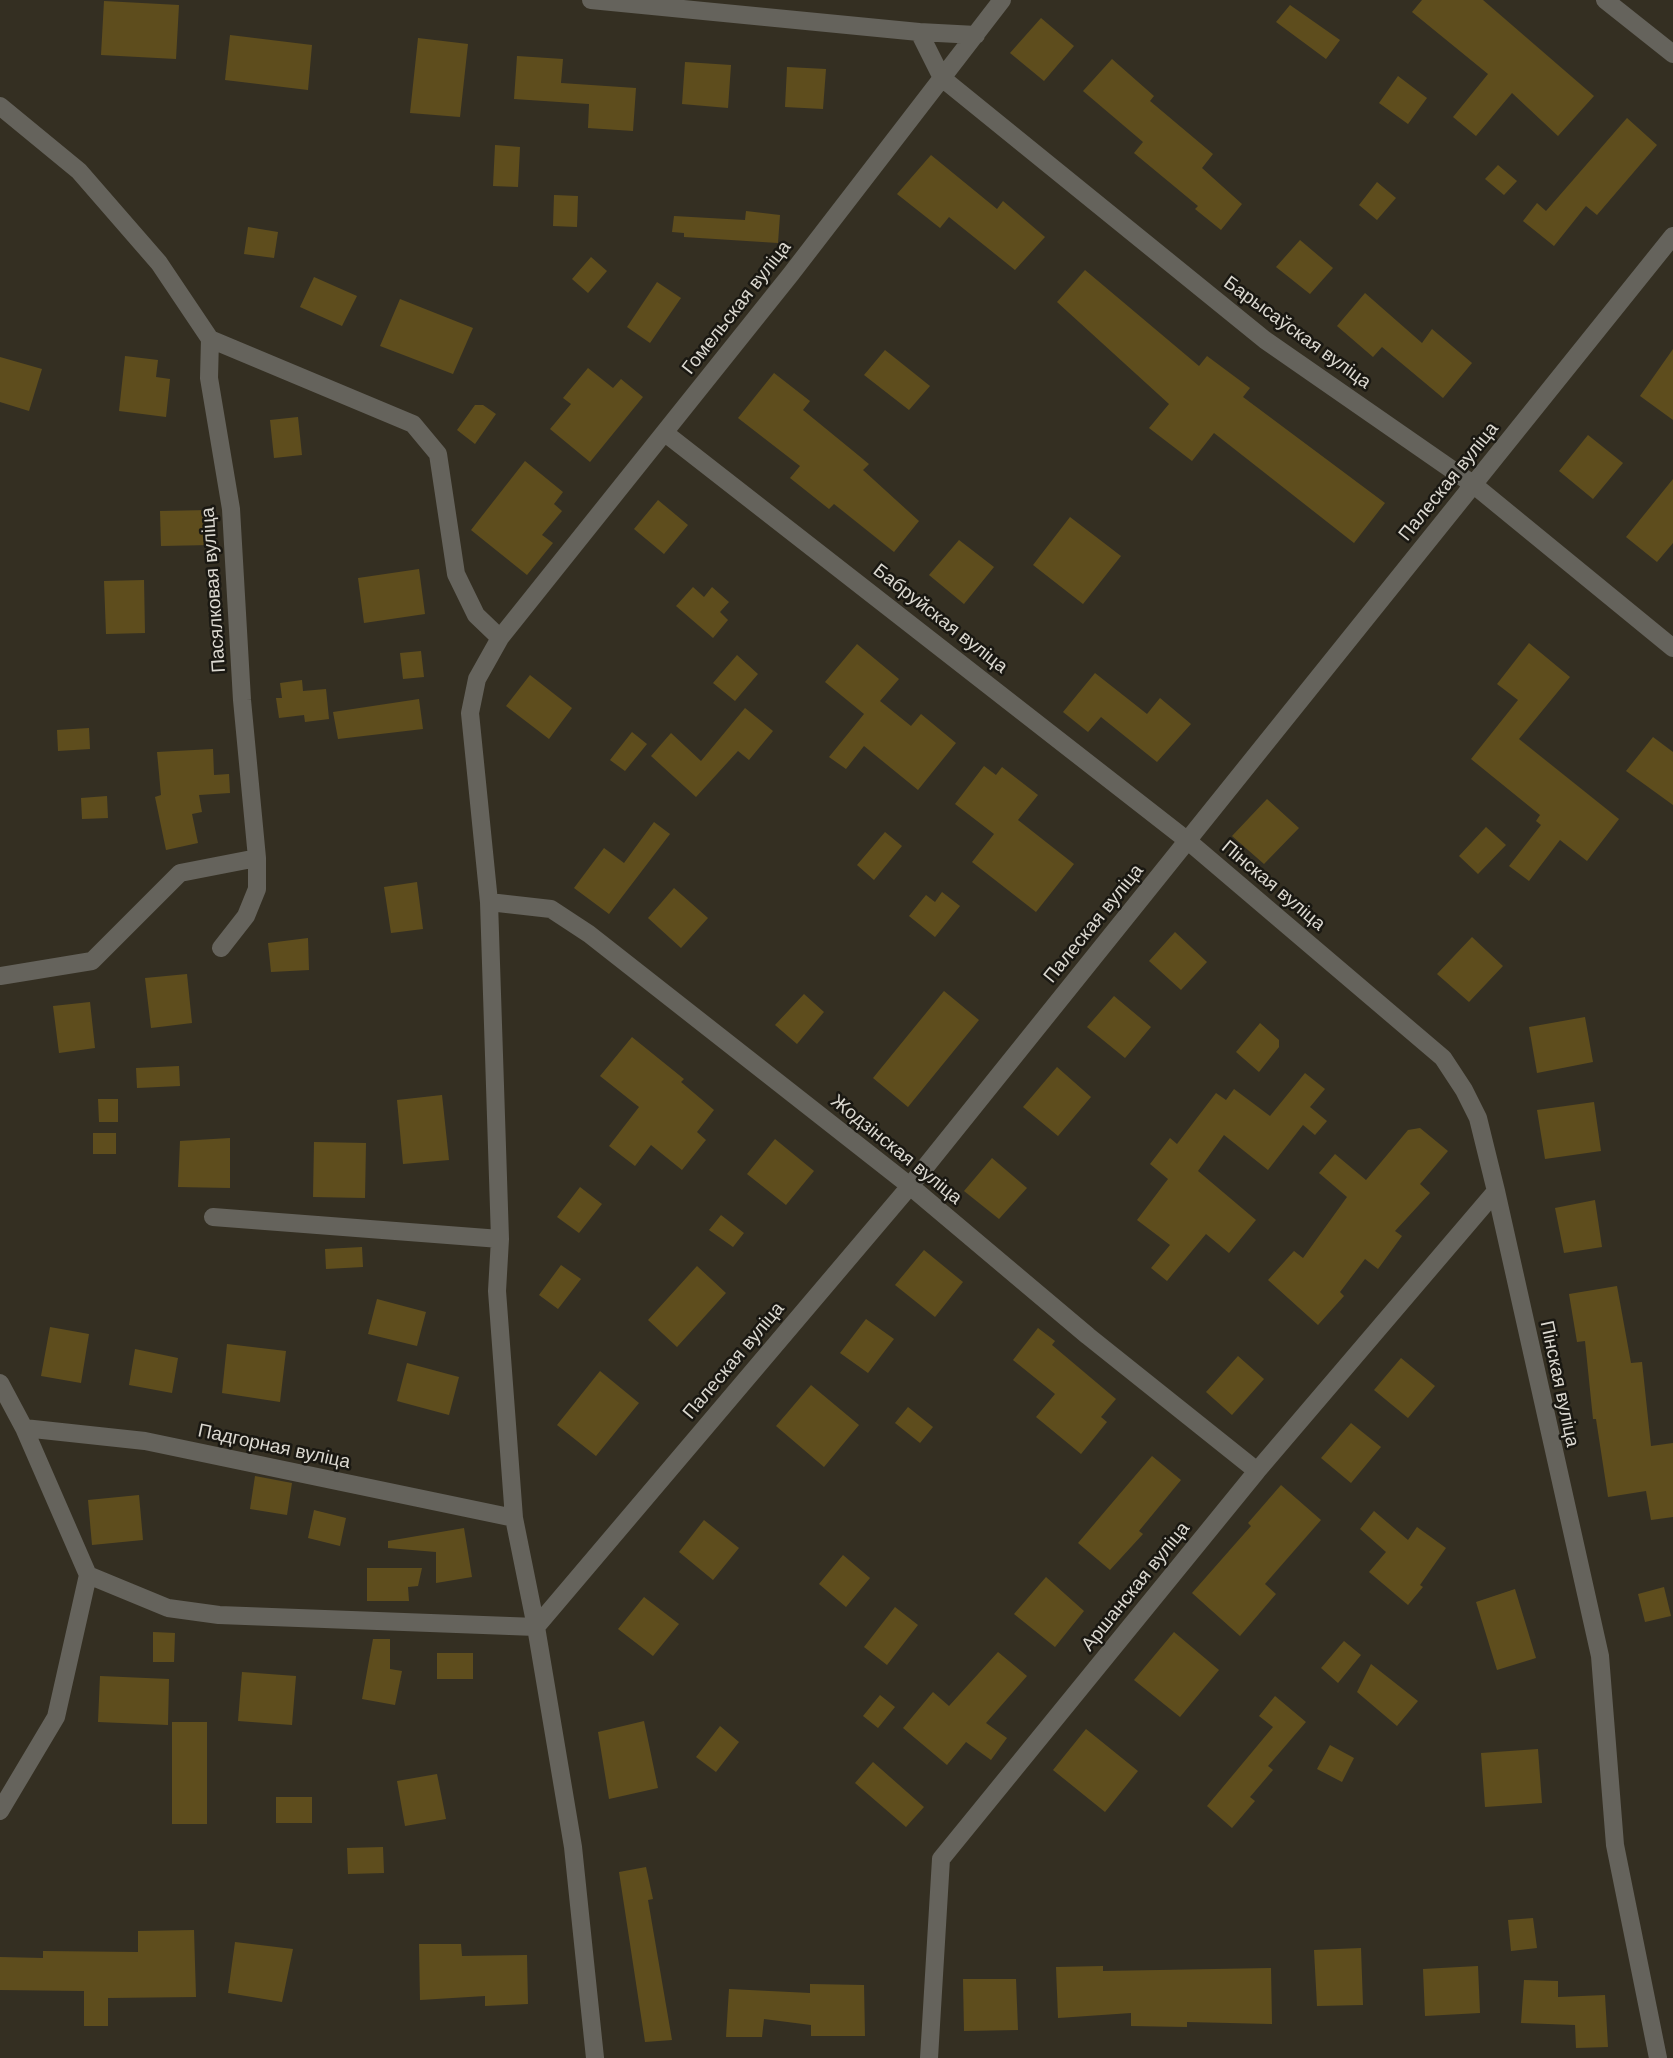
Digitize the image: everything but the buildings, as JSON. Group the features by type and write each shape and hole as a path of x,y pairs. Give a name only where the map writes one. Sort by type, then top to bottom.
{"street":[{"path":"592,0 919,32 976,35"},
{"name":"Гомельская вуліца","path":"595,2058 573,1847 536,1627 514,1518 497,1291 500,1239 489,902 470,713 477,679 500,638 665,433 1002,0"},
{"path":"1605,0 1673,54"},
{"name":"Барысаўская вуліца","path":"919,32 942,78 1265,340 1474,485 1673,648"},
{"path":"0,106 79,170 159,263 210,339 414,424 438,454 456,574 476,615 500,638"},
{"name":"Палеская вуліца","path":"536,1627 910,1186 1673,236"},
{"name":"Пасялковая вуліца","path":"210,339 209,378 231,509 242,700 257,858 257,889 246,916 221,948"},
{"name":"Бабруйская вуліца","path":"665,433 1188,841"},
{"name":"Пінская вуліца","path":"1188,841 1443,1058 1478,1118 1600,1656 1615,1844 1658,2058"},
{"path":"0,976 92,961 180,873 257,858"},
{"name":"Жодзінская вуліца","path":"489,902 551,909 589,934 910,1186 1088,1336 1257,1471"},
{"name":"Аршанская вуліца","path":"929,2058 941,1859 1257,1471 1496,1191"},
{"path":"213,1217 500,1239"},
{"path":"0,1383 24,1428 88,1575 57,1717 0,1811"},
{"name":"Падгорная вуліца","path":"24,1428 145,1441 514,1518"},
{"path":"88,1575 168,1608 219,1615 536,1627"}]}
